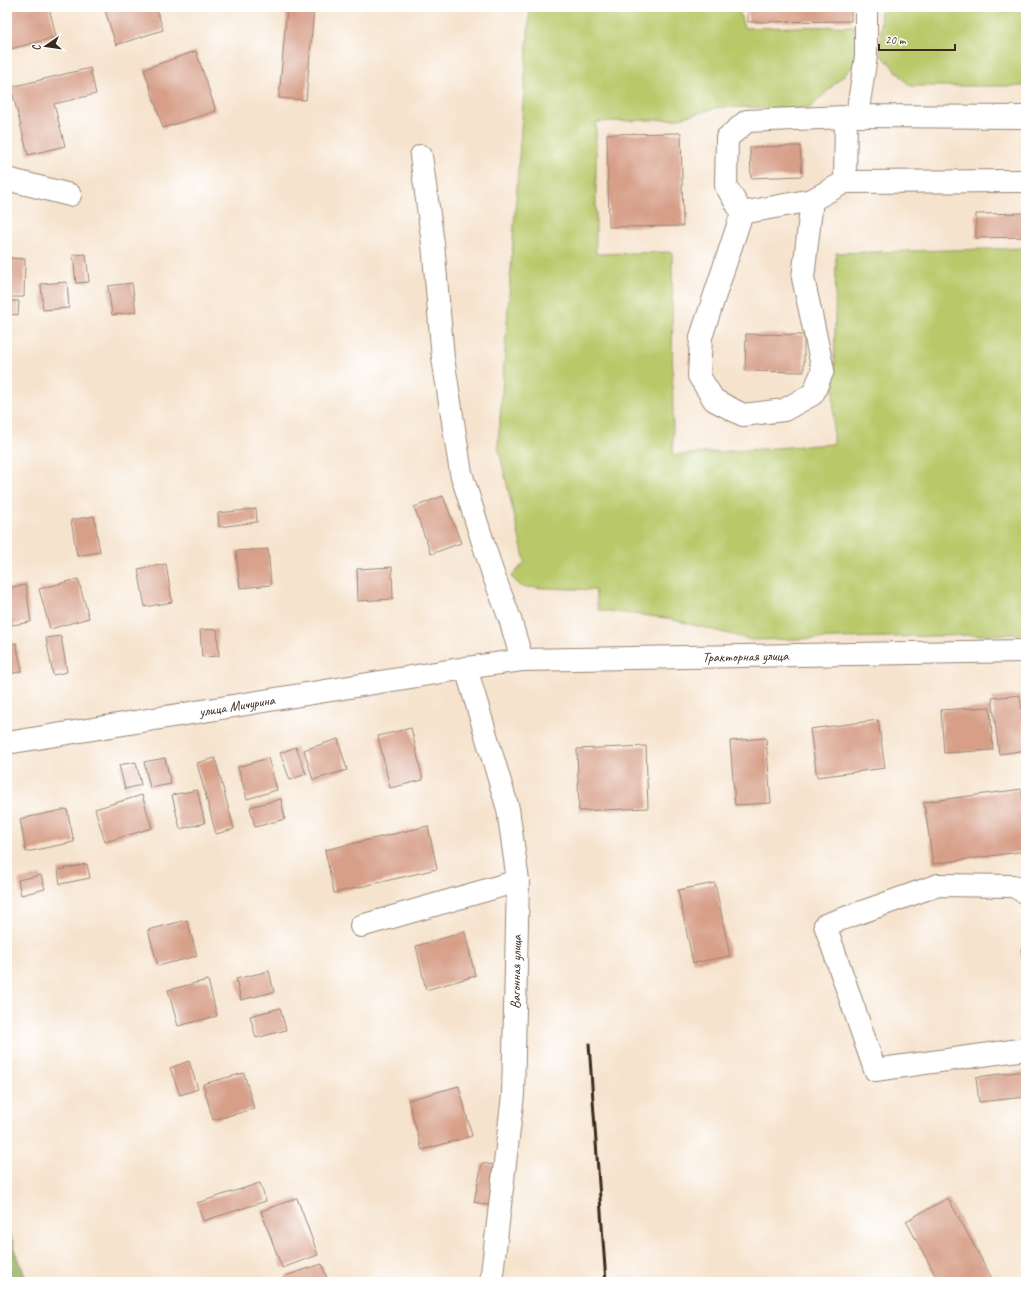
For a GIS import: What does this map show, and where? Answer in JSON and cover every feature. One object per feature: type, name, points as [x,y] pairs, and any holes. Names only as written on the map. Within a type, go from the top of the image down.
[{"type":"main road","points":[[845,182],[852,116],[866,56],[866,7]]},
{"type":"main road","points":[[812,200],[803,278],[823,370],[813,394],[784,410],[743,415],[714,400],[699,376],[701,337],[742,213],[726,186],[727,138],[747,121],[852,116],[1026,116]]},
{"type":"main road","points":[[420,156],[433,244],[443,358],[461,473],[493,574],[510,618],[522,660]]},
{"type":"main road","points":[[7,179],[70,195]]},
{"type":"main road","points":[[742,213],[812,200],[845,182],[1026,181]]},
{"type":"main road","name":"Тракторная улица","points":[[466,668],[522,660],[1026,651]]},
{"type":"main road","name":"улица Мичурина","points":[[7,742],[466,668]]},
{"type":"main road","name":"Вагонная улица","points":[[466,668],[508,809],[518,880],[513,1095],[492,1282]]},
{"type":"main road","points":[[361,926],[518,880]]},
{"type":"main road","points":[[1026,893],[1013,886],[938,886],[825,925],[875,1070],[1026,1049]]},
{"type":"green space","points":[[530,7],[738,7],[744,28],[854,26],[857,62],[810,108],[720,107],[676,119],[596,122],[596,254],[672,252],[673,455],[833,444],[836,253],[1026,248],[1026,634],[752,640],[666,618],[598,610],[595,590],[522,587],[511,577],[525,562],[498,446]]},
{"type":"green space","points":[[881,7],[1026,7],[1026,86],[910,86],[880,53]]},
{"type":"green space","points":[[7,1226],[27,1282],[7,1282]]},
{"type":"building","points":[[7,7],[49,7],[56,37],[7,50]]},
{"type":"building","points":[[104,7],[156,7],[163,30],[116,45]]},
{"type":"building","points":[[287,7],[314,7],[306,100],[279,98]]},
{"type":"building","points":[[748,7],[851,7],[851,21],[748,22]]},
{"type":"building","points":[[196,51],[216,111],[163,128],[144,69]]},
{"type":"building","points":[[90,68],[96,94],[54,104],[65,146],[28,155],[11,87]]},
{"type":"building","points":[[681,133],[683,226],[609,227],[607,134]]},
{"type":"building","points":[[800,146],[802,176],[751,178],[750,147]]},
{"type":"building","points":[[1026,213],[1026,237],[976,238],[976,214]]},
{"type":"building","points":[[86,254],[89,282],[76,283],[73,255]]},
{"type":"building","points":[[7,258],[25,259],[24,297],[7,297]]},
{"type":"building","points":[[67,282],[69,308],[43,310],[41,284]]},
{"type":"building","points":[[132,283],[136,312],[112,315],[108,286]]},
{"type":"building","points":[[7,301],[19,301],[18,315],[7,314]]},
{"type":"building","points":[[746,334],[804,335],[804,372],[745,371]]},
{"type":"building","points":[[443,496],[461,543],[431,554],[414,507]]},
{"type":"building","points":[[256,509],[257,522],[219,527],[218,513]]},
{"type":"building","points":[[94,516],[100,552],[77,556],[71,520]]},
{"type":"building","points":[[268,549],[271,585],[240,588],[236,551]]},
{"type":"building","points":[[166,564],[172,602],[145,607],[138,569]]},
{"type":"building","points":[[392,567],[393,599],[358,601],[357,569]]},
{"type":"building","points":[[78,579],[89,618],[50,629],[39,589]]},
{"type":"building","points":[[26,585],[31,622],[12,625],[7,588]]},
{"type":"building","points":[[217,629],[219,656],[202,657],[200,630]]},
{"type":"building","points":[[61,636],[67,672],[53,675],[46,638]]},
{"type":"building","points":[[16,643],[22,671],[7,675],[7,645]]},
{"type":"building","points":[[1020,695],[1026,750],[999,754],[992,698]]},
{"type":"building","points":[[990,707],[993,750],[944,753],[941,710]]},
{"type":"building","points":[[878,720],[885,768],[817,777],[810,729]]},
{"type":"building","points":[[411,728],[423,780],[390,788],[378,736]]},
{"type":"building","points":[[766,738],[771,803],[735,805],[730,741]]},
{"type":"building","points":[[338,739],[347,770],[313,780],[304,750]]},
{"type":"building","points":[[646,746],[648,808],[579,811],[577,749]]},
{"type":"building","points":[[296,747],[306,774],[290,780],[280,753]]},
{"type":"building","points":[[165,758],[171,784],[150,788],[144,762]]},
{"type":"building","points":[[215,758],[234,829],[216,834],[197,763]]},
{"type":"building","points":[[268,758],[277,790],[247,799],[238,767]]},
{"type":"building","points":[[136,762],[141,785],[125,789],[119,765]]},
{"type":"building","points":[[1022,789],[1026,822],[1026,851],[933,864],[924,802]]},
{"type":"building","points":[[197,790],[205,823],[180,829],[172,795]]},
{"type":"building","points":[[142,795],[152,828],[105,842],[95,809]]},
{"type":"building","points":[[281,799],[285,819],[255,827],[250,807]]},
{"type":"building","points":[[67,809],[74,842],[26,852],[20,819]]},
{"type":"building","points":[[428,826],[437,869],[334,893],[325,850]]},
{"type":"building","points":[[87,864],[90,878],[60,884],[58,870]]},
{"type":"building","points":[[41,875],[45,889],[21,895],[18,880]]},
{"type":"building","points":[[715,883],[730,956],[693,963],[678,890]]},
{"type":"building","points":[[187,920],[197,956],[158,966],[148,930]]},
{"type":"building","points":[[465,932],[475,976],[426,990],[416,946]]},
{"type":"building","points":[[1026,948],[1026,977],[1025,977],[1021,949]]},
{"type":"building","points":[[269,971],[274,992],[241,1000],[236,979]]},
{"type":"building","points":[[208,980],[217,1016],[178,1026],[168,990]]},
{"type":"building","points":[[280,1008],[286,1030],[256,1038],[250,1016]]},
{"type":"building","points":[[189,1061],[198,1089],[180,1095],[170,1068]]},
{"type":"building","points":[[1026,1071],[1026,1097],[979,1102],[976,1077]]},
{"type":"building","points":[[244,1073],[254,1109],[213,1120],[203,1084]]},
{"type":"building","points":[[459,1086],[472,1136],[422,1150],[408,1100]]},
{"type":"building","points":[[482,1163],[499,1166],[491,1206],[474,1202]]},
{"type":"building","points":[[260,1183],[266,1201],[203,1221],[197,1203]]},
{"type":"building","points":[[297,1198],[318,1255],[282,1268],[261,1211]]},
{"type":"building","points":[[948,1198],[994,1282],[939,1282],[906,1221]]},
{"type":"building","points":[[322,1264],[328,1282],[287,1282],[285,1276]]},
{"type":"railway","points":[[589,1044],[606,1282]]}]
